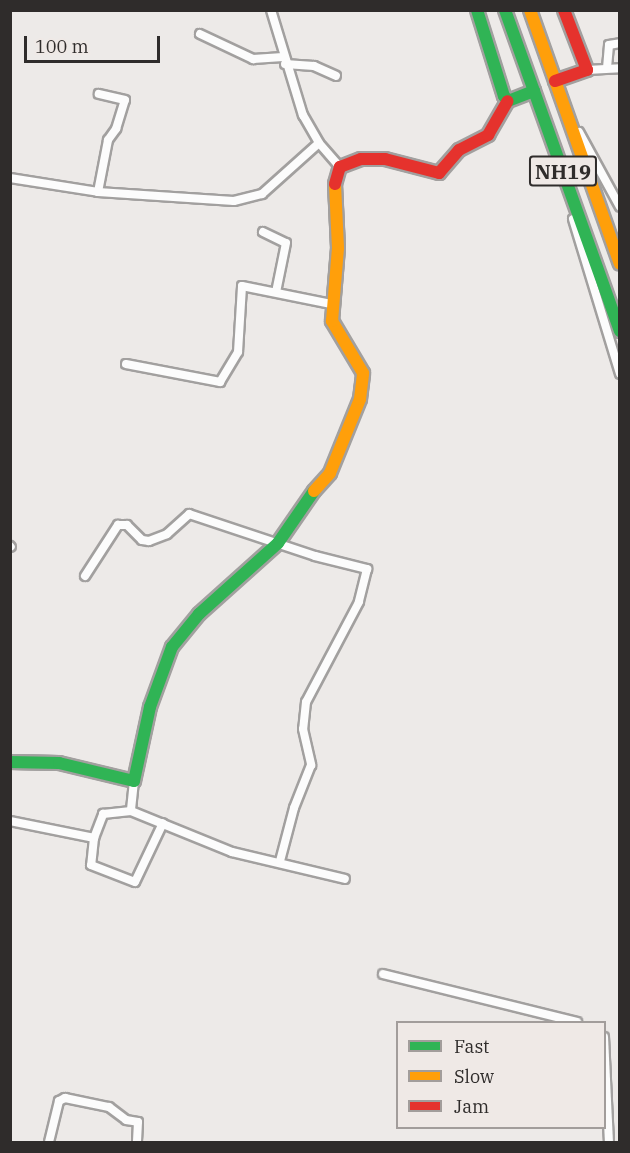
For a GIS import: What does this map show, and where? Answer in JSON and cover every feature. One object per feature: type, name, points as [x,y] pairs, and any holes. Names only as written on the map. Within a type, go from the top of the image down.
[{"type":"main road","points":[[477,10],[508,100]]},
{"type":"main road","name":"NH19","points":[[505,10],[620,331]]},
{"type":"main road","name":"NH19","points":[[530,10],[620,264]]},
{"type":"main road","points":[[555,81],[587,70],[564,10]]},
{"type":"main road","points":[[10,762],[59,763],[134,781],[150,707],[172,646],[199,614],[278,543],[301,505],[330,473],[362,391],[363,373],[335,333],[331,304],[338,248],[335,182],[340,167],[361,159],[385,159],[425,172],[439,172],[459,150],[488,135],[508,100],[534,91]]},
{"type":"street","points":[[271,10],[299,106],[319,143],[340,167]]},
{"type":"street","points":[[200,34],[253,59],[314,66],[336,76]]},
{"type":"street","points":[[607,68],[609,45],[620,43]]},
{"type":"street","points":[[587,70],[620,68]]},
{"type":"street","points":[[98,192],[108,140],[116,129],[125,100],[99,94]]},
{"type":"street","points":[[564,105],[620,207]]},
{"type":"street","points":[[10,178],[98,192],[248,199],[274,184],[319,143]]},
{"type":"street","points":[[558,155],[584,262],[620,374]]},
{"type":"street","points":[[263,232],[286,243],[276,292]]},
{"type":"street","points":[[126,364],[220,382],[238,352],[239,290],[246,285],[331,304]]},
{"type":"street","points":[[85,576],[121,524],[149,541],[166,534],[187,514],[194,514],[278,543],[368,570],[359,602],[306,702],[303,729],[311,765],[294,808],[280,861]]},
{"type":"street","points":[[131,811],[134,781]]},
{"type":"street","points":[[163,823],[135,882],[91,865],[94,838],[103,814],[131,811],[163,823],[232,852],[280,861],[345,879]]},
{"type":"street","points":[[10,821],[94,838]]},
{"type":"street","points":[[383,974],[569,1021]]},
{"type":"street","points":[[606,1079],[609,1143]]},
{"type":"street","points":[[49,1143],[59,1101],[65,1098],[109,1107],[126,1120],[138,1122],[137,1143]]},
{"type":"traffic: fast","points":[[477,10],[504,96],[508,101],[534,91]]},
{"type":"traffic: fast","points":[[505,10],[620,331]]},
{"type":"traffic: fast","points":[[10,762],[59,763],[134,781],[150,707],[172,647],[199,614],[278,543],[314,491]]},
{"type":"traffic: slow","points":[[530,10],[620,264]]},
{"type":"traffic: slow","points":[[314,491],[330,473],[360,399],[363,373],[332,321],[338,248],[335,184]]},
{"type":"traffic: jam","points":[[555,81],[587,70],[564,10]]},
{"type":"traffic: jam","points":[[335,184],[340,167],[361,159],[385,159],[439,173],[459,150],[488,135],[508,101]]}]
